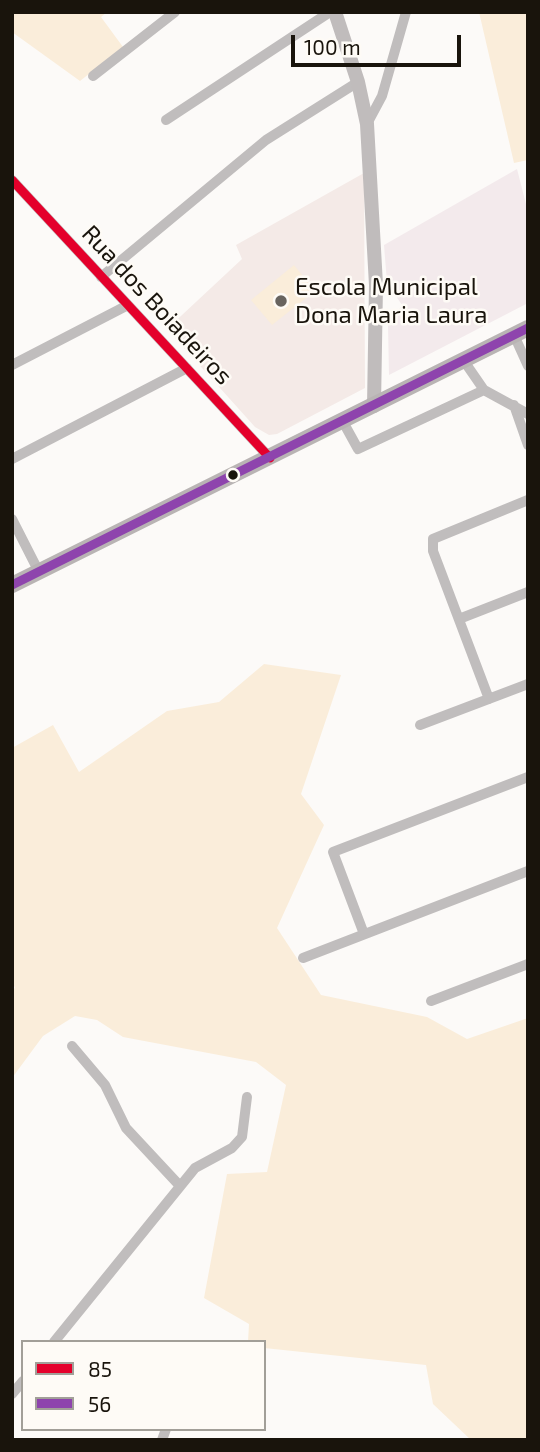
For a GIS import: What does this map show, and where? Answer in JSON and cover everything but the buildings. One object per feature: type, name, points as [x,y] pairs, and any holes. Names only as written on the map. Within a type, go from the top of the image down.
[{"type":"main road","points":[[12,585],[521,332]]},
{"type":"street","points":[[93,76],[175,12]]},
{"type":"street","points":[[166,120],[330,12]]},
{"type":"street","points":[[335,12],[358,82],[367,124],[376,285],[374,406]]},
{"type":"street","points":[[367,124],[382,96],[407,12]]},
{"type":"street","points":[[101,277],[266,140],[358,82]]},
{"type":"street","name":"Rua dos Boiadeiros","points":[[12,180],[270,458]]},
{"type":"street","points":[[12,365],[128,305]]},
{"type":"street","points":[[521,332],[527,362]]},
{"type":"street","points":[[464,361],[484,390],[528,414]]},
{"type":"street","points":[[12,459],[187,368]]},
{"type":"street","points":[[342,420],[358,449],[484,390]]},
{"type":"street","points":[[514,405],[525,428],[528,446]]},
{"type":"street","points":[[489,699],[433,551],[433,539],[528,500]]},
{"type":"street","points":[[12,519],[39,572]]},
{"type":"street","points":[[460,619],[528,592]]},
{"type":"street","points":[[420,726],[528,684]]},
{"type":"street","points":[[364,934],[333,852],[528,777]]},
{"type":"street","points":[[303,958],[528,871]]},
{"type":"street","points":[[430,1001],[528,964]]},
{"type":"street","points":[[72,1046],[105,1085],[126,1128],[180,1186]]},
{"type":"street","points":[[56,1340],[195,1168],[232,1148],[242,1137],[247,1097]]},
{"type":"shaded area","points":[[12,12],[107,12],[101,17],[123,47],[80,81],[12,32]]},
{"type":"shaded area","points":[[479,12],[528,12],[528,160],[514,163]]},
{"type":"shaded area","points":[[517,169],[528,212],[528,303],[389,375],[388,325],[402,305],[387,283],[384,245]]},
{"type":"shaded area","name":"Escola Municipal Dona Maria Laura","points":[[364,173],[365,388],[277,434],[269,435],[255,427],[167,329],[242,259],[236,245]]},
{"type":"shaded area","points":[[294,265],[315,291],[272,325],[251,300]]},
{"type":"shaded area","points":[[264,664],[341,675],[301,794],[324,825],[277,928],[321,995],[427,1017],[467,1039],[528,1018],[528,1440],[471,1440],[433,1404],[426,1365],[266,1348],[266,1340],[248,1340],[249,1324],[204,1298],[227,1174],[267,1172],[286,1085],[256,1062],[123,1037],[97,1020],[75,1016],[43,1036],[12,1078],[12,990],[15,988],[12,981],[12,748],[53,725],[79,772],[167,711],[219,702]]},
{"type":"transit line","name":"85","points":[[12,180],[270,458]]},
{"type":"transit line","name":"56","points":[[12,585],[528,328]]},
{"type":"place","name":"Escola Municipal Dona Maria Laura","points":[[281,301]]}]
